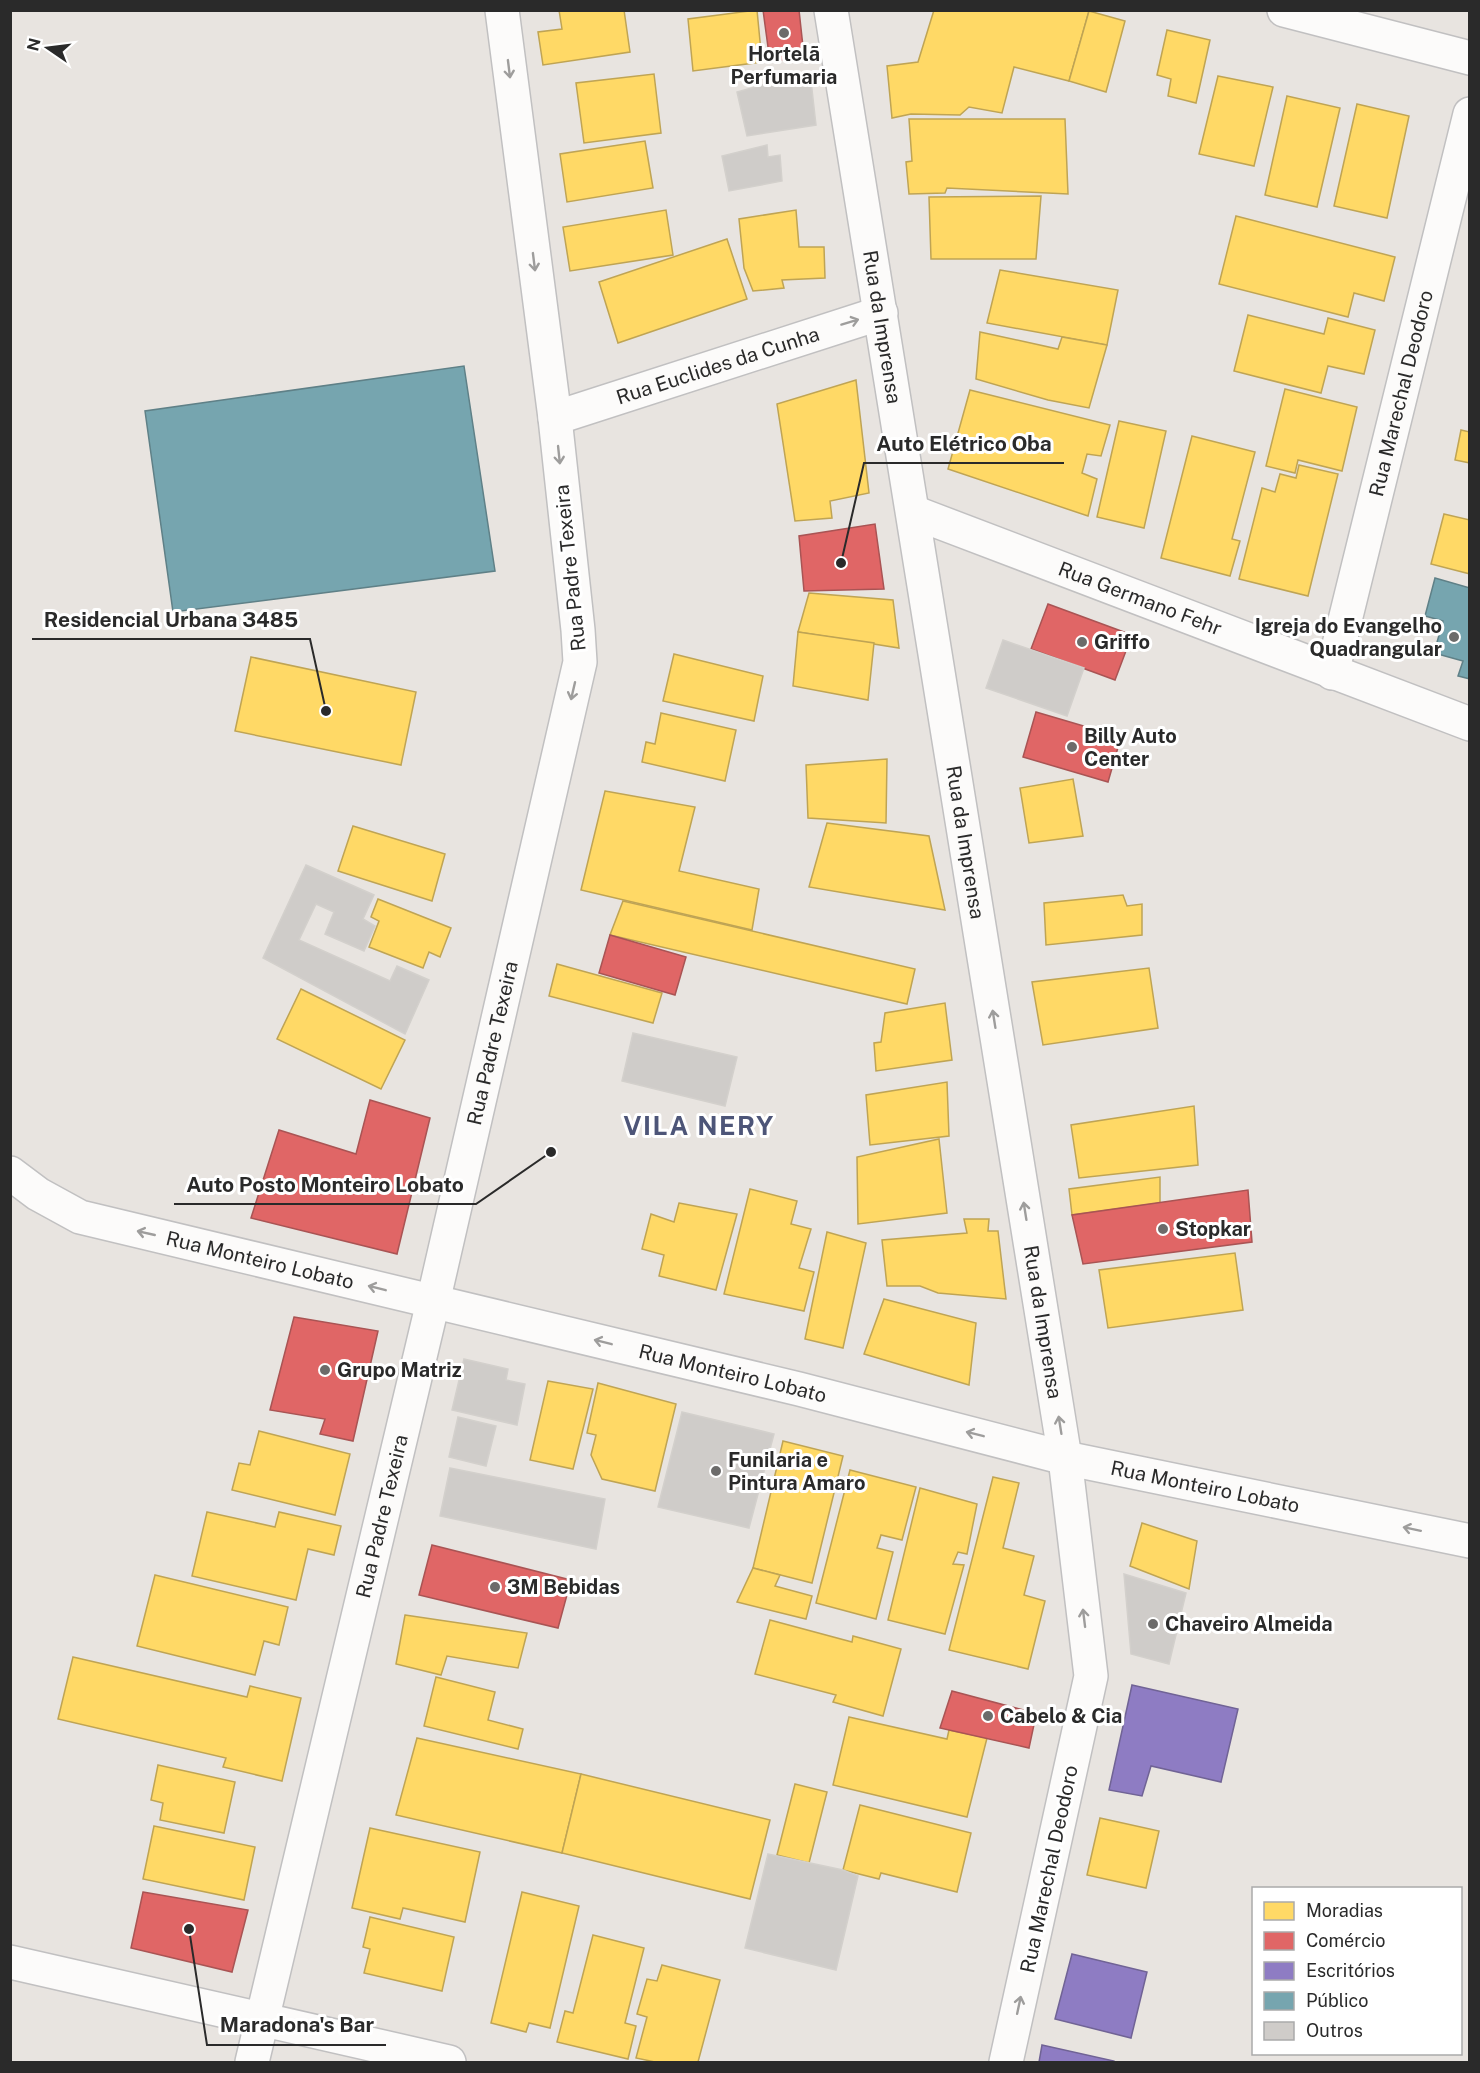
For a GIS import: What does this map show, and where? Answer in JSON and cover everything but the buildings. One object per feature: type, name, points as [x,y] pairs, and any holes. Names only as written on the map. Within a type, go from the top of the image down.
[{"type":"main road","name":"Rua Padre Texeira","points":[[252,2062],[434,1302],[580,662],[555,418],[502,10]]},
{"type":"main road","name":"Rua da Imprensa","points":[[831,10],[1065,1458],[1091,1676]]},
{"type":"main road","points":[[1284,10],[1470,58]]},
{"type":"main road","name":"Rua Marechal Deodoro","points":[[1332,673],[1470,114]]},
{"type":"main road","name":"Rua Euclides da Cunha","points":[[555,418],[881,313]]},
{"type":"main road","name":"Rua Germano Fehr","points":[[913,512],[1470,724]]},
{"type":"main road","name":"Rua Monteiro Lobato","points":[[10,1173],[38,1194],[80,1217],[788,1386],[1065,1458],[1470,1541]]},
{"type":"main road","name":"Rua Marechal Deodoro","points":[[1006,2062],[1091,1676]]},
{"type":"main road","points":[[10,1962],[449,2062]]},
{"type":"place","name":"Hortelã Perfumaria","points":[[784,33]]},
{"type":"place","name":"Auto Elétrico Oba","points":[[841,563]]},
{"type":"place","name":"Igreja do Evangelho Quadrangular","points":[[1454,637]]},
{"type":"place","name":"Griffo","points":[[1082,642]]},
{"type":"place","name":"Residencial Urbana 3485","points":[[326,711]]},
{"type":"place","name":"Billy Auto Center","points":[[1072,747]]},
{"type":"place","name":"Auto Posto Monteiro Lobato","points":[[551,1152]]},
{"type":"place","name":"Stopkar","points":[[1163,1229]]},
{"type":"place","name":"Grupo Matriz","points":[[325,1370]]},
{"type":"place","name":"Funilaria e Pintura Amaro","points":[[716,1471]]},
{"type":"place","name":"3M Bebidas","points":[[495,1587]]},
{"type":"place","name":"Chaveiro Almeida","points":[[1153,1624]]},
{"type":"place","name":"Cabelo & Cia","points":[[988,1716]]},
{"type":"place","name":"Maradona's Bar","points":[[189,1929]]},
{"type":"district","name":"VILA NERY","points":[[699,1125]]}]
